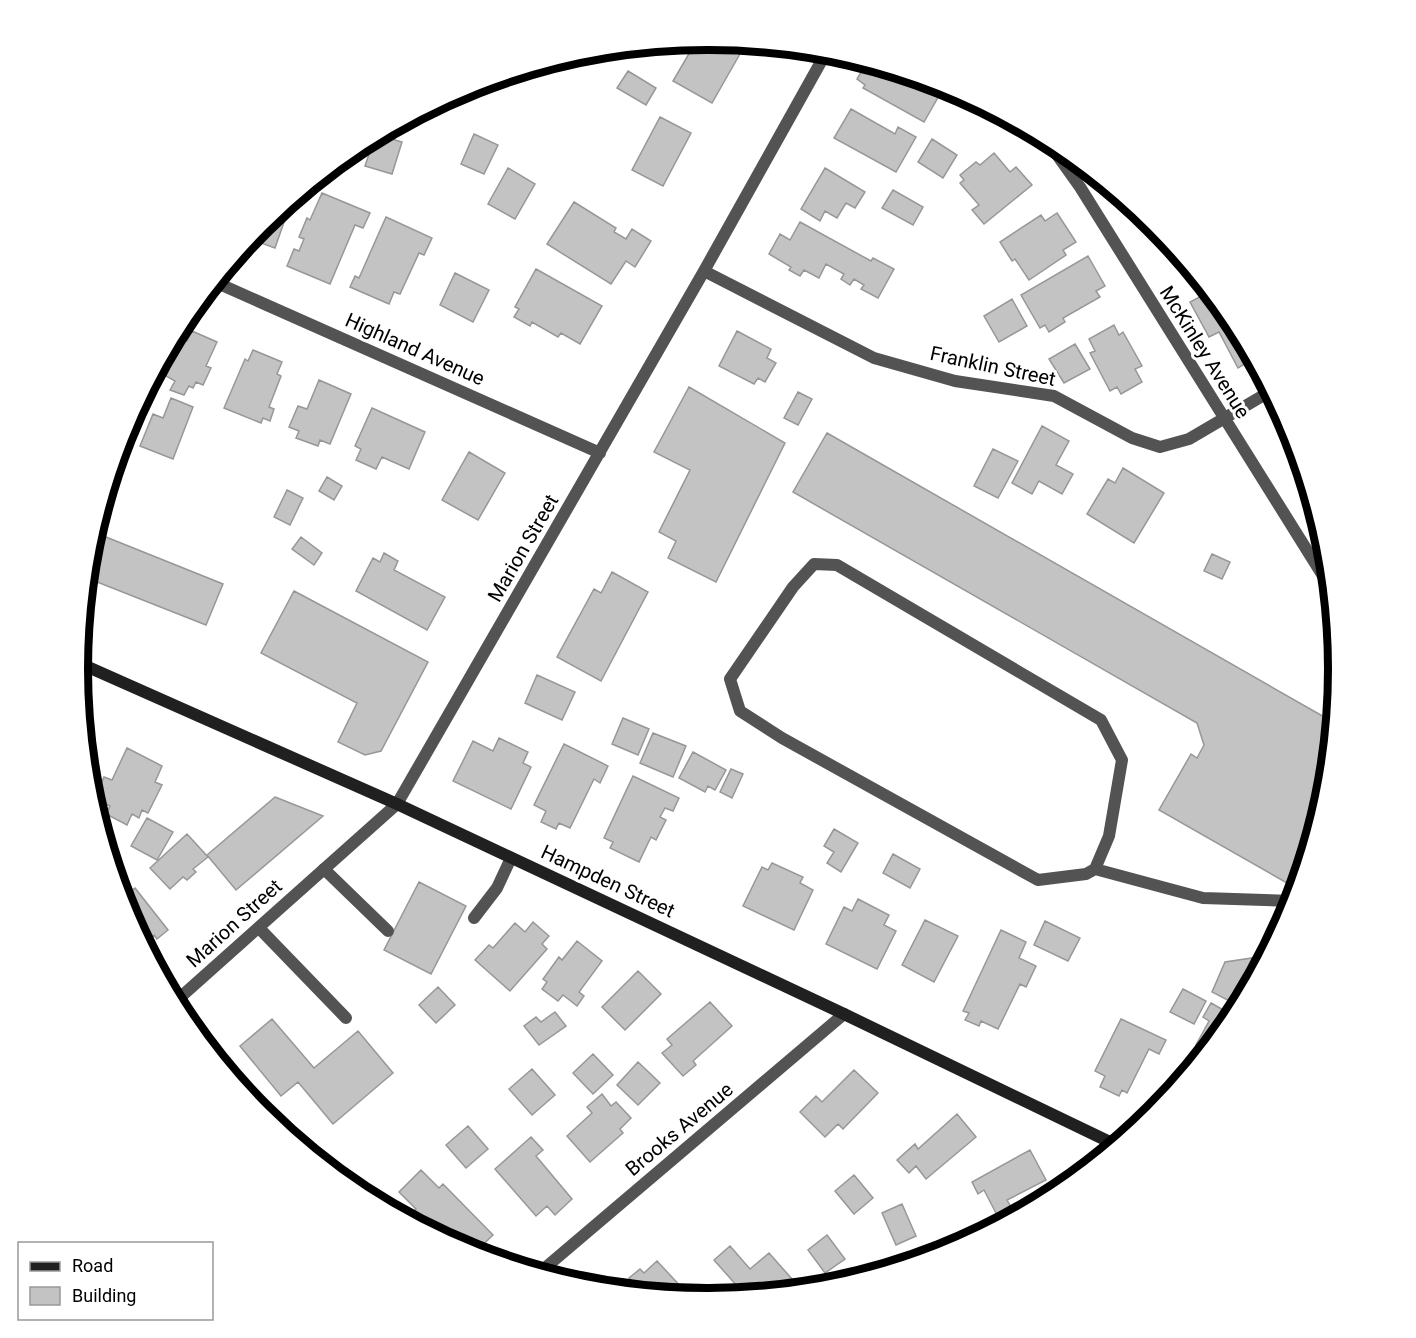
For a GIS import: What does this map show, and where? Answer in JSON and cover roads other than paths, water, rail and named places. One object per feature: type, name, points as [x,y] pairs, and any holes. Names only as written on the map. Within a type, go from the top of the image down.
[{"type":"main road","name":"Hampden Street","points":[[88,667],[397,804],[1108,1141]]},
{"type":"street","name":"Marion Street","points":[[182,996],[397,804],[704,271],[822,60]]},
{"type":"street","name":"McKinley Avenue","points":[[1064,162],[1319,570]]},
{"type":"street","name":"Franklin Street","points":[[704,271],[874,358],[955,381],[1054,396],[1132,438],[1160,447],[1189,439],[1225,420],[1264,395]]},
{"type":"street","name":"Highland Avenue","points":[[222,285],[600,453]]},
{"type":"street","points":[[1095,869],[1109,836],[1122,760],[1101,720],[837,565],[814,564],[793,587],[730,679],[740,711],[792,744],[1038,880],[1086,874],[1095,869],[1203,898],[1282,901]]},
{"type":"street","points":[[474,918],[497,888],[511,858]]},
{"type":"street","points":[[324,869],[388,932]]},
{"type":"street","points":[[259,928],[346,1018]]},
{"type":"street","name":"Brooks Avenue","points":[[547,1267],[844,1014]]}]
